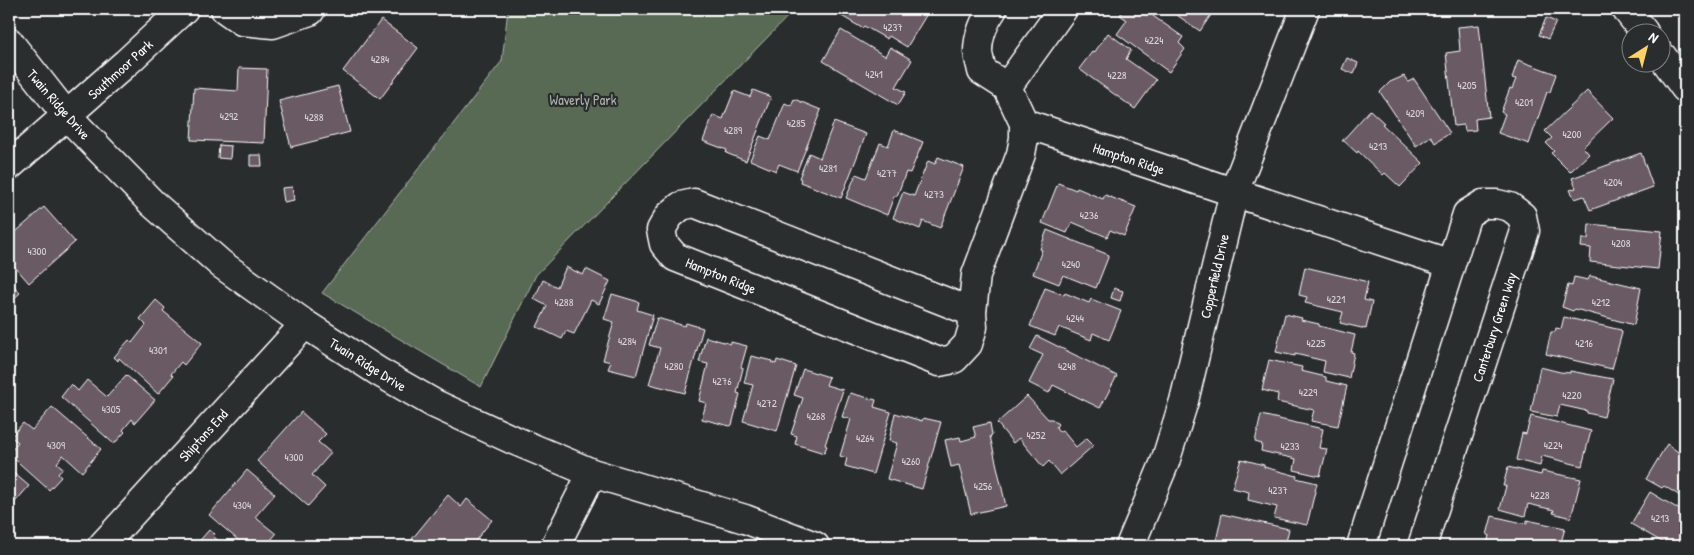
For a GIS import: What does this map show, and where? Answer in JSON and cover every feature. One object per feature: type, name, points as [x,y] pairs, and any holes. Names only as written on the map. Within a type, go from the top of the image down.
[{"type":"street","name":"Southmoor Park","points":[[9,166],[67,116],[184,9]]},
{"type":"street","points":[[225,9],[242,21],[274,24],[311,9]]},
{"type":"street","points":[[993,9],[987,17],[982,31],[978,52],[982,71],[1007,87],[1063,9]]},
{"type":"street","name":"Copperfield Drive","points":[[1130,546],[1165,462],[1184,401],[1234,192],[1305,9]]},
{"type":"street","points":[[1626,9],[1636,22]]},
{"type":"street","name":"Twain Ridge Drive","points":[[9,42],[67,116],[152,203],[221,264],[305,324],[379,372],[435,404],[592,473],[745,519],[815,546]]},
{"type":"street","points":[[1672,70],[1685,88]]},
{"type":"street","name":"Hampton Ridge","points":[[972,312],[694,203],[681,206],[669,216],[661,230],[664,244],[674,257],[939,362],[954,360],[968,344],[973,327],[972,312],[976,275],[1021,154],[1024,123],[1007,87]]},
{"type":"street","name":"Hampton Ridge","points":[[1024,123],[1234,192]]},
{"type":"street","points":[[1234,192],[1451,264]]},
{"type":"street","name":"Canterbury Green Way","points":[[1361,546],[1467,214],[1483,204],[1497,204],[1510,207],[1522,216],[1525,231],[1422,546]]},
{"type":"street","name":"Shiptons End","points":[[102,546],[305,324]]},
{"type":"street","points":[[555,546],[592,473]]},
{"type":"green space","name":"Waverly Park","points":[[508,9],[795,9],[536,275],[481,387],[322,293],[502,61]]},
{"type":"building","points":[[834,9],[924,9],[928,12],[907,47],[889,36],[887,39],[864,26],[862,28],[833,11]]},
{"type":"building","points":[[1124,9],[1158,9],[1153,16],[1183,37],[1179,43],[1185,49],[1169,72],[1117,34],[1127,20],[1120,15]]},
{"type":"building","points":[[1168,9],[1215,9],[1200,31]]},
{"type":"building","points":[[1546,18],[1556,22],[1548,39],[1539,35]]},
{"type":"building","points":[[381,20],[418,48],[380,99],[343,71]]},
{"type":"building","points":[[1479,25],[1489,117],[1475,119],[1476,130],[1465,131],[1464,125],[1454,126],[1446,53],[1460,51],[1458,27]]},
{"type":"building","points":[[841,30],[885,56],[890,47],[912,60],[896,87],[906,92],[898,105],[823,61]]},
{"type":"building","points":[[1108,33],[1131,50],[1126,59],[1156,80],[1135,109],[1079,69],[1092,52],[1094,53]]},
{"type":"building","points":[[1347,58],[1358,63],[1354,74],[1342,69]]},
{"type":"building","points":[[1518,60],[1556,74],[1550,92],[1547,92],[1529,144],[1498,133],[1505,114],[1501,112],[1510,88],[1512,89],[1516,79],[1512,78]]},
{"type":"building","points":[[239,68],[267,69],[264,143],[191,140],[194,88],[238,91]]},
{"type":"building","points":[[1404,76],[1408,82],[1414,79],[1450,133],[1435,143],[1431,136],[1416,146],[1380,92],[1390,82]]},
{"type":"building","points":[[338,86],[350,132],[291,147],[279,101]]},
{"type":"building","points":[[753,90],[771,97],[746,161],[726,153],[727,150],[703,141],[713,115],[723,119],[734,91],[750,97]]},
{"type":"building","points":[[1587,91],[1613,118],[1583,147],[1589,154],[1570,172],[1551,153],[1554,151],[1546,143],[1552,138],[1545,131]]},
{"type":"building","points":[[794,99],[821,110],[797,171],[779,164],[776,171],[750,160],[760,136],[770,140],[785,103],[791,106]]},
{"type":"building","points":[[1370,110],[1423,163],[1400,187],[1385,173],[1383,175],[1358,151],[1357,153],[1342,141]]},
{"type":"building","points":[[834,122],[866,134],[841,198],[800,182],[801,179],[799,178],[809,153],[820,158]]},
{"type":"building","points":[[894,130],[923,142],[910,173],[906,172],[897,196],[894,196],[887,215],[846,198],[856,174],[866,178],[880,143],[888,146]]},
{"type":"building","points":[[219,145],[231,146],[230,159],[218,158]]},
{"type":"building","points":[[1641,153],[1653,187],[1590,210],[1584,196],[1575,199],[1570,190],[1576,188],[1572,178]]},
{"type":"building","points":[[250,155],[261,155],[262,166],[250,166]]},
{"type":"building","points":[[938,157],[964,167],[940,228],[923,221],[920,229],[893,218],[903,192],[914,196],[928,161],[935,164]]},
{"type":"building","points":[[1058,183],[1076,190],[1077,188],[1103,199],[1105,195],[1136,207],[1124,236],[1110,230],[1107,237],[1072,222],[1067,233],[1042,223]]},
{"type":"building","points":[[292,187],[294,200],[284,202],[282,188]]},
{"type":"building","points":[[44,207],[75,242],[29,283],[9,260],[9,238]]},
{"type":"building","points":[[1589,224],[1662,231],[1658,269],[1590,262],[1591,248],[1581,247],[1582,239],[1588,239]]},
{"type":"building","points":[[1047,230],[1109,255],[1096,288],[1063,275],[1059,284],[1033,274]]},
{"type":"building","points":[[566,267],[583,275],[586,269],[610,281],[599,304],[591,300],[574,334],[566,331],[562,339],[537,327],[547,306],[534,299],[543,280],[557,287]]},
{"type":"building","points":[[1305,267],[1368,282],[1364,300],[1372,302],[1366,329],[1340,323],[1343,312],[1305,303],[1307,297],[1299,295]]},
{"type":"building","points":[[1590,276],[1641,288],[1634,325],[1562,307],[1568,285],[1572,286],[1574,277],[1588,280]]},
{"type":"building","points":[[9,280],[20,293],[9,303]]},
{"type":"building","points":[[1045,288],[1064,295],[1065,293],[1089,303],[1091,299],[1121,311],[1109,340],[1093,333],[1091,340],[1059,327],[1055,336],[1030,326]]},
{"type":"building","points":[[1114,288],[1123,291],[1120,301],[1111,298]]},
{"type":"building","points":[[612,294],[639,302],[637,310],[653,315],[636,376],[608,369],[611,362],[603,360],[614,322],[604,319]]},
{"type":"building","points":[[156,300],[165,308],[163,311],[202,343],[184,365],[181,362],[171,374],[173,376],[158,394],[119,358],[118,361],[114,357],[129,340],[132,343],[146,325],[140,319]]},
{"type":"building","points":[[1285,314],[1319,324],[1319,326],[1355,335],[1351,352],[1354,353],[1349,378],[1323,372],[1325,361],[1276,352]]},
{"type":"building","points":[[1564,317],[1621,330],[1622,333],[1612,369],[1546,354],[1551,332],[1555,332],[1556,328],[1561,329]]},
{"type":"building","points":[[657,318],[685,326],[686,323],[703,328],[685,393],[649,384],[660,348],[649,345]]},
{"type":"building","points":[[1037,336],[1117,376],[1100,408],[1053,385],[1049,393],[1029,383],[1043,355],[1030,349]]},
{"type":"building","points":[[706,337],[747,346],[737,393],[740,394],[732,425],[730,426],[702,419],[706,403],[699,401],[708,364],[699,362]]},
{"type":"building","points":[[751,356],[772,361],[776,364],[777,360],[796,366],[777,431],[743,421],[753,385],[744,383]]},
{"type":"building","points":[[1269,360],[1302,367],[1301,371],[1326,377],[1326,381],[1347,386],[1338,426],[1311,421],[1314,410],[1277,402],[1278,394],[1262,390]]},
{"type":"building","points":[[1540,367],[1560,372],[1570,373],[1570,371],[1613,379],[1604,417],[1560,405],[1557,417],[1531,412]]},
{"type":"building","points":[[803,369],[829,377],[826,385],[843,390],[824,453],[795,444],[797,436],[791,434],[803,398],[794,395]]},
{"type":"building","points":[[126,375],[155,400],[135,423],[132,419],[123,430],[125,432],[114,444],[61,397],[71,384],[78,391],[87,380],[107,397]]},
{"type":"building","points":[[850,393],[876,400],[874,407],[891,412],[873,474],[845,466],[847,458],[840,456],[851,419],[842,417]]},
{"type":"building","points":[[1027,396],[1048,419],[1052,419],[1058,424],[1056,427],[1059,432],[1062,430],[1076,447],[1087,438],[1094,445],[1060,475],[1049,461],[1043,467],[1019,438],[1013,443],[997,423]]},
{"type":"building","points":[[52,407],[101,449],[82,472],[63,455],[57,463],[63,468],[58,474],[61,477],[49,490],[9,454],[18,442],[11,437],[23,423],[32,430]]},
{"type":"building","points":[[301,412],[326,434],[318,442],[331,453],[312,475],[325,487],[308,506],[257,461]]},
{"type":"building","points":[[895,413],[922,421],[923,418],[941,422],[922,489],[887,479],[897,443],[889,441]]},
{"type":"building","points":[[1261,415],[1323,429],[1319,448],[1327,449],[1320,476],[1294,470],[1296,459],[1261,451],[1262,444],[1255,442]]},
{"type":"building","points":[[1531,416],[1591,431],[1582,466],[1542,456],[1540,466],[1516,460],[1522,433],[1526,434]]},
{"type":"building","points":[[990,423],[992,435],[990,436],[1006,506],[971,514],[959,465],[951,467],[945,440],[960,437],[961,441],[976,437],[973,427]]},
{"type":"building","points":[[1667,444],[1685,457],[1685,499],[1664,486],[1662,488],[1646,479]]},
{"type":"building","points":[[1241,459],[1297,476],[1296,478],[1317,483],[1307,525],[1274,518],[1277,507],[1248,500],[1249,492],[1232,488]]},
{"type":"building","points":[[1508,467],[1541,475],[1542,471],[1581,479],[1571,518],[1553,513],[1554,510],[1528,504],[1525,516],[1500,509],[1506,486],[1503,486]]},
{"type":"building","points":[[9,469],[29,486],[9,509]]},
{"type":"building","points":[[247,470],[275,494],[255,517],[276,534],[271,540],[274,542],[270,546],[245,546],[209,515]]},
{"type":"building","points":[[1650,492],[1685,513],[1685,546],[1669,546],[1631,524]]},
{"type":"building","points":[[448,495],[461,507],[467,499],[492,520],[471,546],[421,546],[412,539]]},
{"type":"building","points":[[1222,514],[1289,529],[1285,546],[1215,546]]},
{"type":"building","points":[[1492,516],[1527,524],[1527,520],[1565,528],[1560,546],[1487,546],[1489,535],[1487,535]]},
{"type":"building","points":[[209,530],[215,534],[213,536],[224,546],[195,546]]}]
